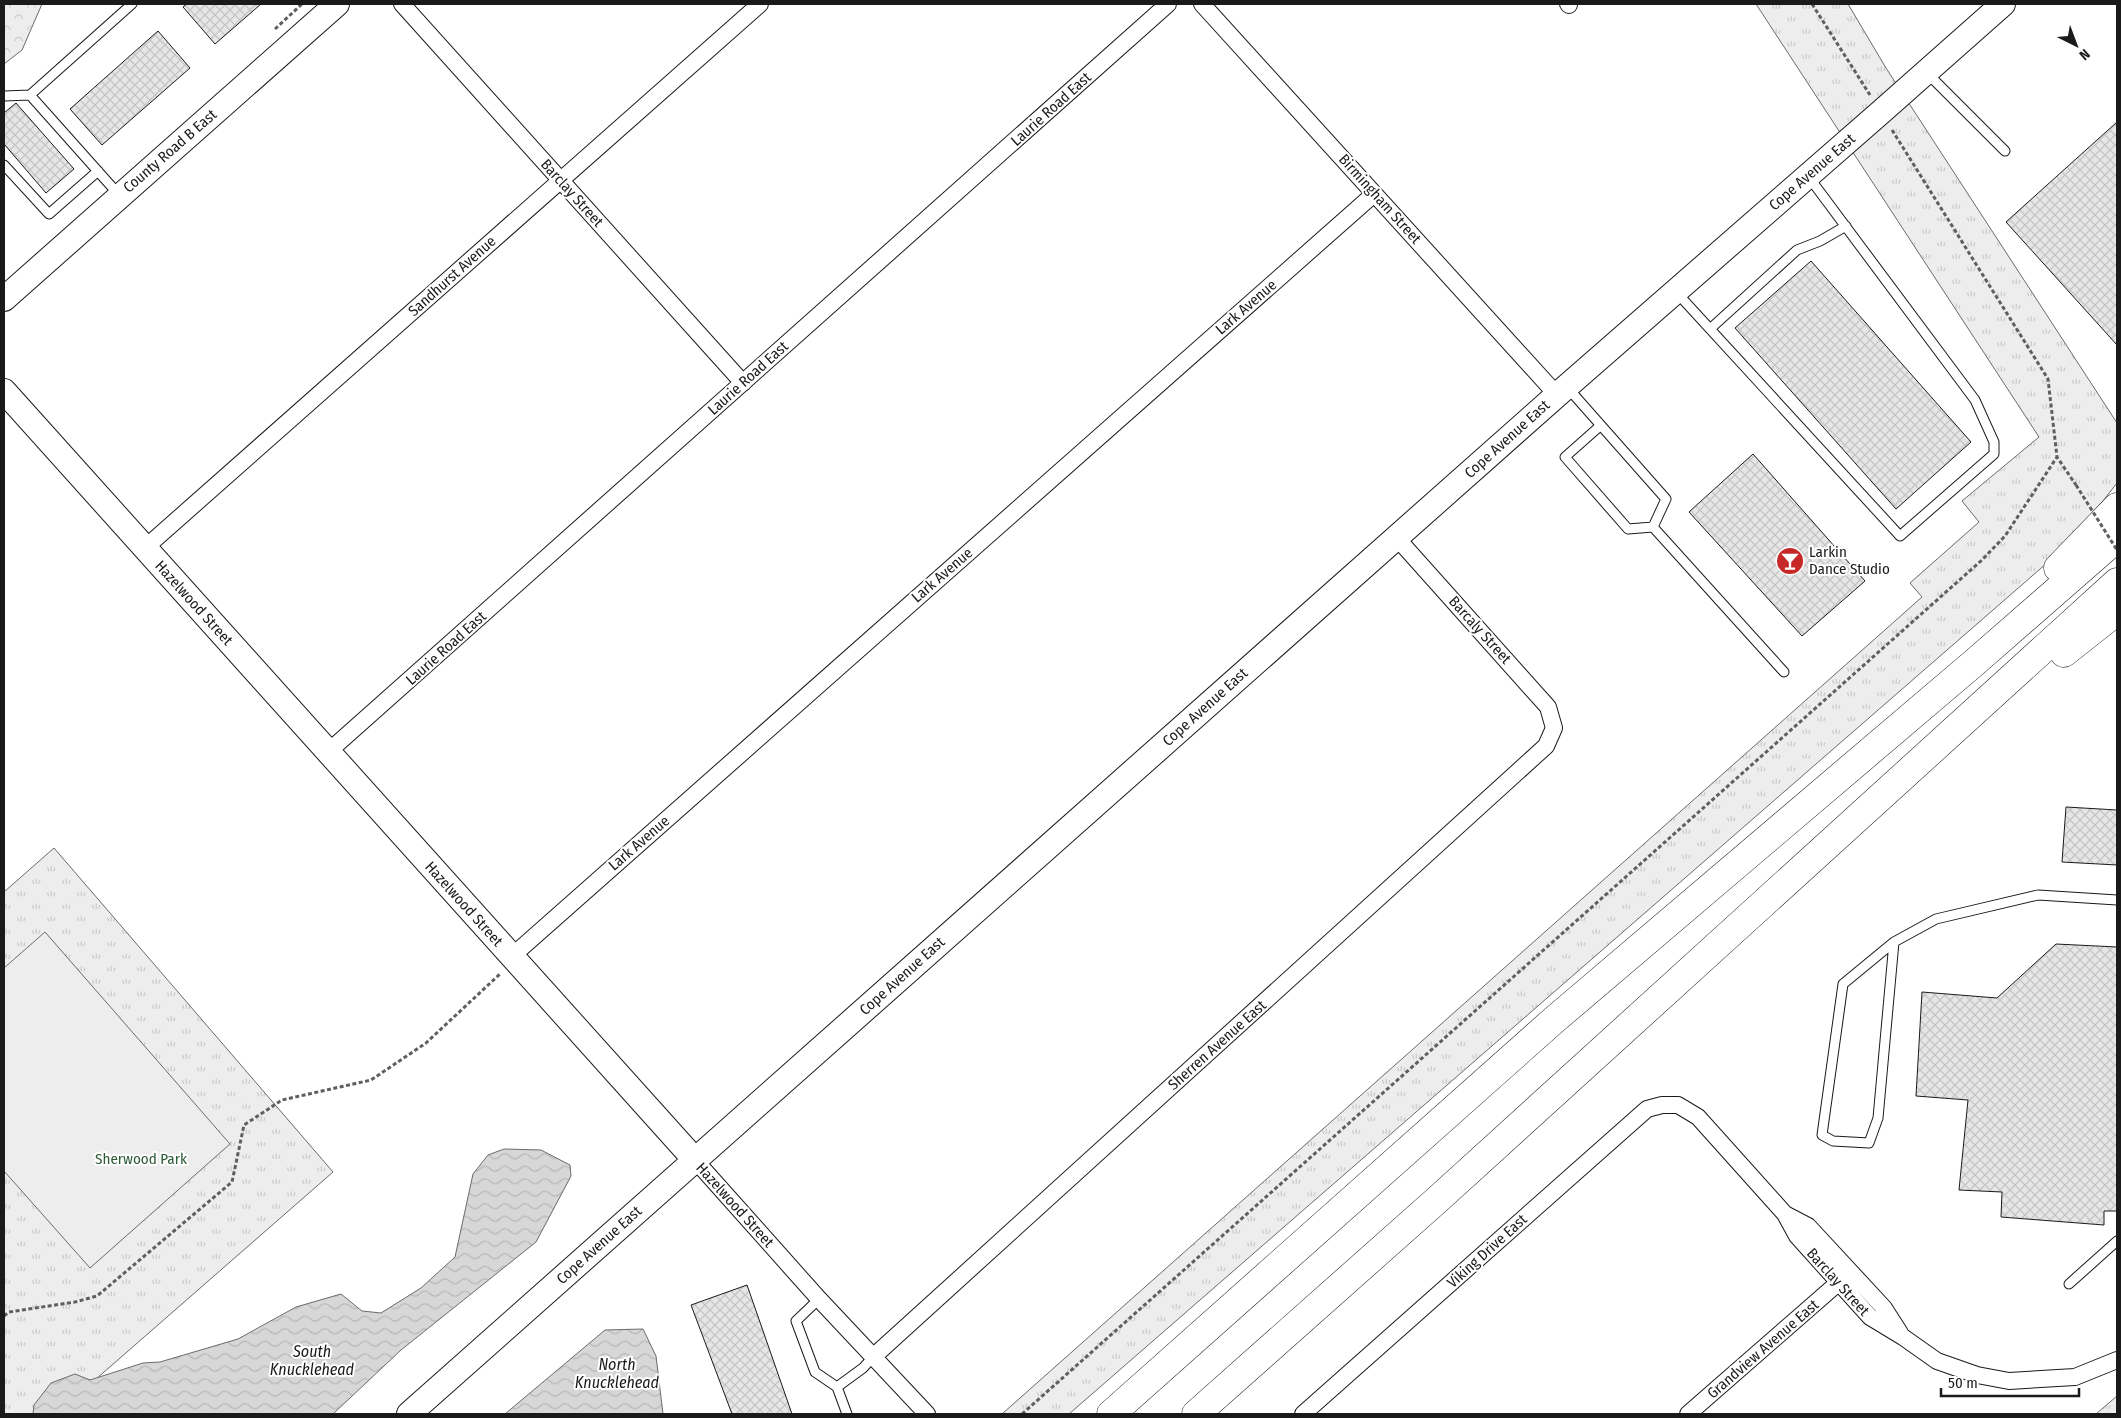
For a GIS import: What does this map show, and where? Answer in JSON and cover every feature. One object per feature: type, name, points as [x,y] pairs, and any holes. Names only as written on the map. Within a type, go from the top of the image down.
[{"type":"highway","points":[[1848,770],[2068,559],[2117,507]]},
{"type":"highway","points":[[1111,1414],[1554,1020],[1982,656],[2117,538]]},
{"type":"highway","points":[[1196,1414],[1445,1194],[2117,582]]},
{"type":"highway","points":[[1959,727],[2038,673],[2117,611]]},
{"type":"street","name":"County Road B East","points":[[4,299],[337,4]]},
{"type":"street","name":"Barclay Street","points":[[402,4],[743,383]]},
{"type":"street","name":"Sandhurst Avenue","points":[[145,548],[760,4]]},
{"type":"street","name":"Laurie Road East","points":[[328,752],[1168,4]]},
{"type":"street","name":"Birmingham Street","points":[[1202,4],[1374,194],[1562,391]]},
{"type":"street","name":"Cope Avenue East","points":[[409,1414],[1396,537],[2002,4]]},
{"type":"street","name":"Lark Avenue","points":[[507,964],[1374,194]]},
{"type":"street","name":"Hazelwood Street","points":[[4,391],[328,752],[507,964],[695,1160],[819,1299],[928,1414]]},
{"type":"street","name":"Barcaly Street","points":[[1396,537],[1548,708],[1554,728]]},
{"type":"street","name":"Sherren Avenue East","points":[[873,1357],[1546,746],[1554,728]]},
{"type":"street","name":"Viking Drive East","points":[[1303,1414],[1647,1109],[1662,1105],[1678,1105]]},
{"type":"street","name":"Barclay Street","points":[[1678,1105],[1698,1117],[1785,1214],[1797,1236],[1870,1317],[1937,1361],[1977,1375],[2009,1381],[2075,1377],[2117,1360]]},
{"type":"street","name":"Barclay Street","points":[[1785,1214],[1808,1226],[1884,1308],[1903,1337]]},
{"type":"street","name":"Grandview Avenue East","points":[[1688,1414],[1838,1283]]},
{"type":"lane","points":[[4,96],[30,95],[132,4]]},
{"type":"lane","points":[[1926,72],[2005,151]]},
{"type":"lane","points":[[30,95],[120,196]]},
{"type":"lane","points":[[4,165],[49,214],[98,171]]},
{"type":"lane","points":[[1676,291],[1900,536],[1994,454],[1994,442],[1976,400],[1808,176]]},
{"type":"lane","points":[[1710,329],[1798,250],[1820,241],[1846,226]]},
{"type":"lane","points":[[1562,391],[1600,426],[1666,499],[1653,527]]},
{"type":"lane","points":[[1600,426],[1565,457],[1628,529],[1653,527]]},
{"type":"lane","points":[[1653,527],[1784,672]]},
{"type":"lane","points":[[1894,942],[1878,1118],[1869,1143],[1833,1141],[1822,1135],[1843,984],[1894,942],[1936,919],[2038,895],[2117,900]]},
{"type":"lane","points":[[2069,1284],[2117,1241]]},
{"type":"lane","points":[[819,1299],[796,1321],[815,1372],[837,1387],[847,1414]]},
{"type":"lane","points":[[837,1387],[863,1368],[873,1357]]},
{"type":"path","points":[[1812,4],[2048,379],[2057,457],[2117,550]]},
{"type":"path","points":[[1022,1414],[1982,560],[2005,536],[2057,457]]},
{"type":"path","points":[[4,1316],[9,1312],[37,1306],[75,1302],[97,1296],[232,1182],[244,1125],[282,1100],[371,1080],[426,1042],[507,964]]},
{"type":"green space","points":[[4,4],[42,4],[22,50],[4,64]]},
{"type":"green space","points":[[1756,4],[1848,4],[1886,68],[2117,423],[2117,483],[2070,543],[1069,1414],[1002,1414],[1922,597],[1910,583],[1979,522],[1962,501],[2039,437]]},
{"type":"green space","name":"Sherwood Park","points":[[54,848],[333,1172],[56,1414],[4,1414],[4,892]]},
{"type":"green space","points":[[2117,1396],[2117,1414],[2096,1414]]},
{"type":"shaded area","points":[[45,932],[230,1144],[90,1268],[4,1171],[4,968]]},
{"type":"water","name":"South Knucklehead","points":[[504,1149],[541,1150],[570,1165],[571,1176],[536,1242],[401,1350],[333,1414],[33,1414],[34,1405],[51,1383],[75,1374],[90,1380],[143,1363],[160,1362],[238,1339],[296,1307],[341,1294],[362,1311],[381,1313],[421,1288],[455,1257],[473,1174],[488,1155]]},
{"type":"water","name":"North Knucklehead","points":[[643,1329],[656,1356],[663,1414],[505,1414],[605,1330]]},
{"type":"building","points":[[187,4],[261,4],[215,44],[183,7]]},
{"type":"building","points":[[158,31],[190,68],[102,145],[70,109]]},
{"type":"building","points":[[16,103],[74,169],[46,193],[4,144],[4,113]]},
{"type":"building","points":[[2117,122],[2117,345],[2006,222]]},
{"type":"building","points":[[1811,261],[1971,442],[1896,509],[1735,328]]},
{"type":"building","points":[[1753,454],[1865,581],[1802,636],[1689,512]]},
{"type":"building","points":[[2066,807],[2117,810],[2117,865],[2062,862]]},
{"type":"building","points":[[2056,944],[2117,947],[2117,1211],[2104,1211],[2104,1225],[2001,1217],[2002,1192],[1959,1190],[1968,1100],[1916,1096],[1922,992],[1997,998]]},
{"type":"building","points":[[747,1285],[792,1414],[732,1414],[691,1305]]},
{"type":"place","name":"Larkin Dance Studio","points":[[1790,561]]}]
